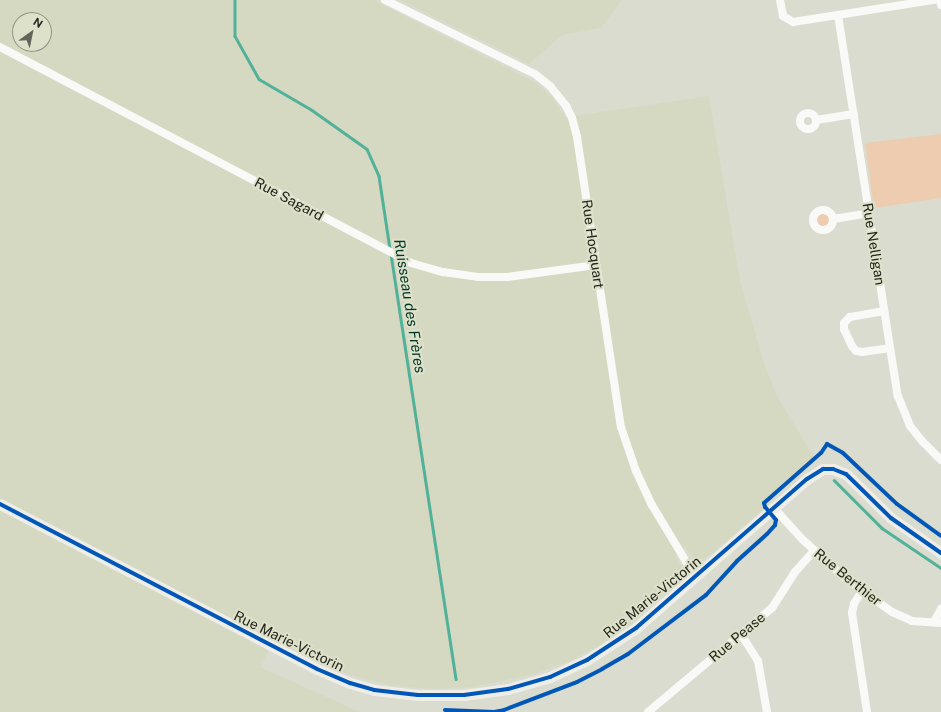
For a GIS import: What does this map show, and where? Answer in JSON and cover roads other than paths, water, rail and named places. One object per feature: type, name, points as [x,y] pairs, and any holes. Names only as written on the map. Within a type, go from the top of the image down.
[{"type":"street","name":"Rue Hocquart","points":[[385,0],[529,71],[545,82],[559,95],[569,112],[576,130],[615,398],[628,449],[636,471],[652,505],[688,565],[697,576]]},
{"type":"street","points":[[780,0],[783,16],[790,22],[934,0]]},
{"type":"street","points":[[940,0],[941,5]]},
{"type":"street","name":"Rue Nelligan","points":[[838,15],[898,396],[904,414],[917,436],[941,460]]},
{"type":"street","name":"Rue Sagard","points":[[0,48],[411,263],[443,272],[478,277],[508,277],[596,265]]},
{"type":"street","points":[[816,120],[854,114]]},
{"type":"street","points":[[833,219],[869,213]]},
{"type":"street","points":[[884,311],[850,317],[845,321],[844,329],[856,351],[862,352],[890,348]]},
{"type":"street","name":"Rue Marie-Victorin","points":[[0,504],[317,669],[350,683],[374,690],[406,694],[446,696],[491,692],[529,683],[570,668],[599,653],[636,628],[817,472],[826,469],[833,469],[846,474],[892,518],[941,553]]},
{"type":"street","name":"Rue Berthier","points":[[774,508],[814,551],[862,591],[901,617],[917,622],[938,622],[941,609]]},
{"type":"street","name":"Rue Pease","points":[[648,712],[741,634],[774,604],[789,580],[814,551]]},
{"type":"street","points":[[862,591],[854,604],[852,613],[867,712]]},
{"type":"street","points":[[741,634],[758,661],[767,712]]},
{"type":"waterway","name":"Ruisseau des Frères","points":[[235,0],[235,36],[259,79],[312,110],[367,149],[379,176],[390,249]]},
{"type":"waterway","name":"Ruisseau des Frères","points":[[391,254],[456,679]]},
{"type":"waterway","points":[[834,480],[882,528],[941,568]]}]
